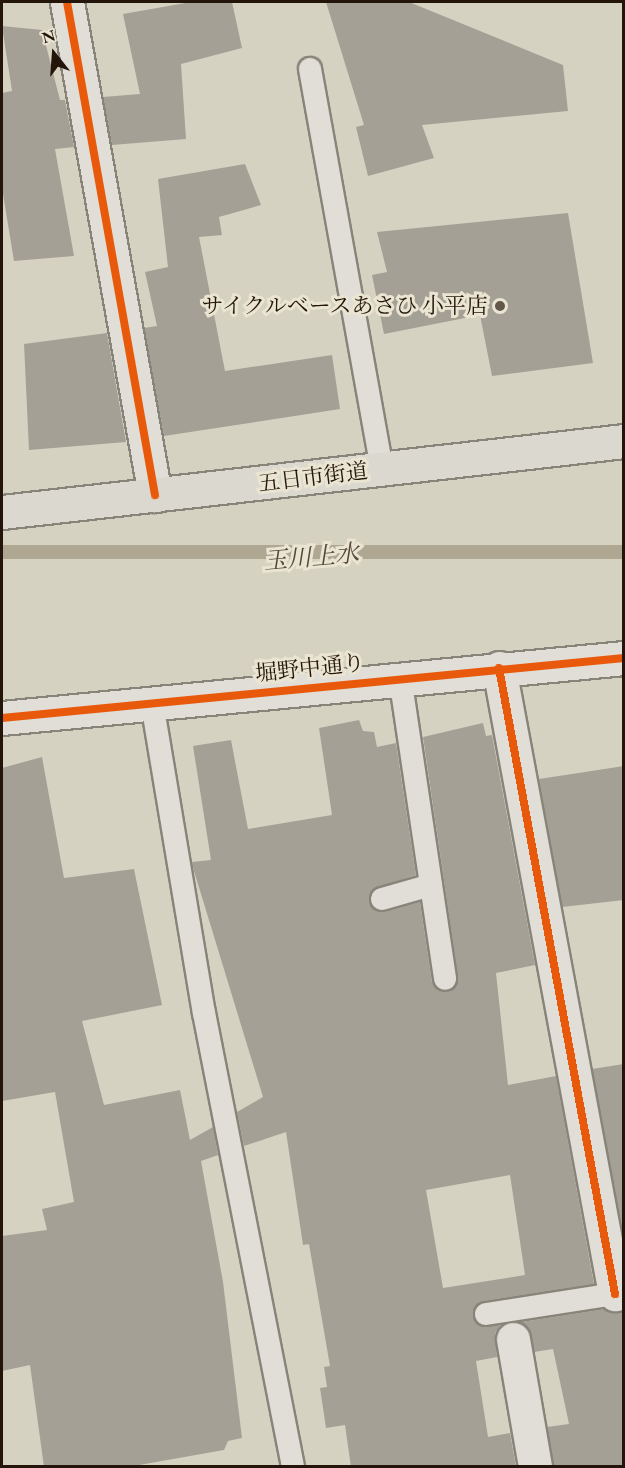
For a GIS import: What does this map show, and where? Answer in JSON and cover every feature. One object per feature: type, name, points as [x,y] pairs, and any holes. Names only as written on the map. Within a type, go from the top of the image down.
[{"type":"main road","name":"五日市街道","points":[[2,512],[624,441]]},
{"type":"street","points":[[67,2],[155,495]]},
{"type":"street","name":"堀野中通り","points":[[2,718],[400,677],[624,658]]},
{"type":"street","points":[[500,668],[615,1294]]},
{"type":"street","points":[[513,1339],[535,1467]]},
{"type":"lane","points":[[310,69],[382,469]]},
{"type":"lane","points":[[400,677],[445,980]]},
{"type":"lane","points":[[152,703],[204,1013],[293,1467]]},
{"type":"lane","points":[[382,899],[431,885]]},
{"type":"lane","points":[[486,1314],[615,1294]]},
{"type":"shaded area","points":[[2,545],[623,545],[623,559],[2,559]]},
{"type":"building","points":[[191,2],[232,2],[242,48],[181,64],[186,139],[112,145],[103,97],[140,94],[123,14]]},
{"type":"building","points":[[326,2],[409,2],[563,65],[568,111],[422,125],[434,158],[368,176],[356,127],[364,125]]},
{"type":"building","points":[[2,26],[42,30],[60,100],[65,100],[74,147],[55,149],[74,256],[14,261],[2,188],[2,93],[12,91]]},
{"type":"building","points":[[245,164],[261,205],[219,217],[222,235],[199,237],[225,371],[332,355],[340,409],[164,436],[144,328],[157,326],[145,272],[168,267],[158,179]]},
{"type":"building","points":[[568,213],[593,363],[492,376],[480,315],[384,334],[372,275],[387,272],[377,232]]},
{"type":"building","points":[[107,333],[126,442],[29,450],[24,344]]},
{"type":"building","points":[[359,720],[363,731],[374,732],[377,747],[396,743],[416,875],[373,889],[369,903],[385,912],[420,902],[432,982],[446,992],[458,977],[423,737],[483,723],[486,736],[492,735],[535,965],[496,973],[508,1085],[556,1076],[594,1284],[484,1301],[474,1309],[481,1326],[500,1325],[495,1333],[497,1357],[476,1361],[488,1437],[510,1433],[516,1467],[351,1467],[345,1425],[326,1428],[320,1388],[327,1387],[324,1367],[330,1366],[309,1244],[303,1245],[286,1132],[244,1146],[237,1112],[263,1097],[192,862],[211,860],[193,746],[231,740],[248,829],[332,815],[319,728]],"holes":[[[510,1175],[525,1275],[443,1288],[426,1190]]]},
{"type":"building","points":[[42,757],[64,878],[134,869],[162,1005],[82,1021],[104,1105],[180,1090],[190,1140],[213,1127],[218,1155],[201,1161],[223,1282],[242,1438],[228,1441],[224,1450],[128,1467],[44,1467],[30,1365],[2,1371],[2,1236],[47,1230],[42,1209],[74,1202],[55,1092],[2,1101],[2,768]]},
{"type":"building","points":[[624,766],[624,900],[562,907],[539,779]]},
{"type":"building","points":[[624,1064],[624,1237],[592,1069]]},
{"type":"building","points":[[605,1309],[624,1310],[624,1467],[553,1467],[547,1427],[569,1424],[553,1349],[534,1352],[521,1322]]},
{"type":"cycle path","points":[[67,2],[155,495]]},
{"type":"cycle path","points":[[2,718],[624,658]]},
{"type":"cycle path","points":[[499,668],[615,1294]]},
{"type":"place","name":"サイクルベースあさひ 小平店","points":[[500,306]]},
{"type":"water label","name":"玉川上水","points":[[311,557]]}]
